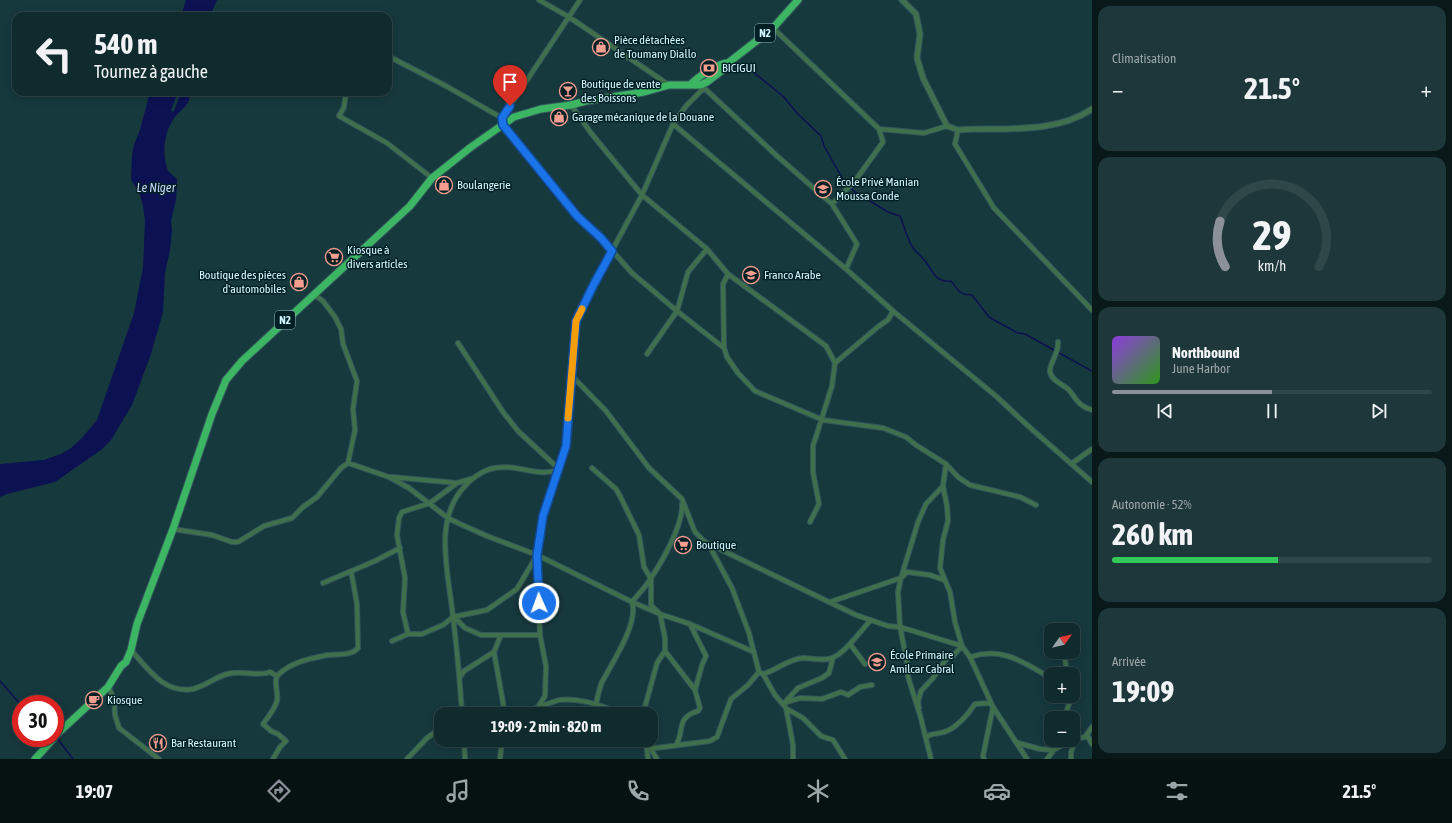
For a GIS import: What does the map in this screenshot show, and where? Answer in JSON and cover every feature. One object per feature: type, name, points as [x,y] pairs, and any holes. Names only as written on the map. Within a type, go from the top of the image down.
[{"type":"highway","name":"N2","points":[[64,728],[108,687],[121,666],[126,662],[131,650],[137,624],[173,529],[212,414],[226,380],[242,361],[410,206],[432,178],[503,121],[507,121],[541,109],[571,106],[586,101],[644,92],[669,85],[683,86],[708,82],[724,69],[728,63],[773,28],[798,0]]},
{"type":"highway","name":"N2","points":[[35,759],[45,747]]},
{"type":"street","points":[[539,0],[569,16],[669,85]]},
{"type":"street","points":[[503,121],[580,0]]},
{"type":"street","points":[[902,0],[916,14],[920,34],[917,58],[923,78],[946,126]]},
{"type":"street","points":[[773,28],[879,129],[883,142],[851,186],[832,204]]},
{"type":"street","points":[[392,58],[446,86],[503,121],[577,216],[601,238],[632,273],[677,312],[724,348]]},
{"type":"street","points":[[538,706],[545,696],[547,686],[546,666],[540,635],[537,555],[543,516],[566,446],[576,321],[594,284],[642,195],[673,124],[700,84],[776,156],[832,204],[857,244],[846,269]]},
{"type":"street","points":[[345,96],[344,107],[339,116],[387,143],[432,178]]},
{"type":"street","points":[[571,106],[586,127],[642,195],[707,249],[728,274],[826,346],[835,364],[832,386],[823,420],[816,434],[813,446],[813,472],[819,505],[810,522]]},
{"type":"street","points":[[879,129],[924,133],[946,126],[958,130],[1047,127],[1083,115],[1092,110]]},
{"type":"street","points":[[673,124],[846,269],[893,311],[997,397],[1092,482]]},
{"type":"street","points":[[958,130],[955,144],[994,208],[1092,310]]},
{"type":"street","points":[[647,354],[677,312],[688,272],[707,249]]},
{"type":"street","points":[[728,274],[723,284],[724,348],[727,356],[738,373],[755,390],[823,420],[883,428],[906,436],[916,445],[946,464],[958,477],[970,485],[1020,497],[1036,505]]},
{"type":"street","points":[[173,529],[212,535],[232,542],[238,542],[264,526],[292,518],[303,507],[317,497],[341,468],[348,463],[354,430],[353,409],[357,382],[343,344],[341,329],[335,317],[323,301],[313,294]]},
{"type":"street","points":[[835,364],[888,320],[893,311]]},
{"type":"street","points":[[1058,342],[1059,350],[1053,360],[1050,372],[1054,379],[1069,390],[1083,407],[1092,410]]},
{"type":"street","points":[[458,343],[503,412],[518,431],[558,470]]},
{"type":"street","points":[[572,377],[606,411],[648,468],[682,499],[695,532],[709,545],[856,615],[888,626],[900,627],[962,646]]},
{"type":"street","points":[[1071,464],[1092,449]]},
{"type":"street","points":[[348,463],[389,477],[409,488],[448,518],[487,536],[537,555],[632,602],[660,614],[690,624],[754,652]]},
{"type":"street","points":[[946,464],[943,486],[948,521],[943,540],[940,568],[950,592],[955,622],[962,646],[970,657],[993,707],[1018,743],[1027,759]]},
{"type":"street","points":[[408,634],[404,612],[405,578],[397,534],[399,518],[402,512],[430,503],[457,483],[471,479],[490,469],[512,467],[549,474],[558,470]]},
{"type":"street","points":[[592,468],[616,489],[639,535],[644,567],[651,579],[651,605],[660,614],[665,638],[664,651],[658,663],[645,707]]},
{"type":"street","points":[[389,477],[457,483]]},
{"type":"street","points":[[462,707],[460,677],[445,550],[445,534],[455,496],[471,479]]},
{"type":"street","points":[[931,759],[920,715],[908,677],[907,662],[900,627],[898,592],[915,529],[926,504],[943,486]]},
{"type":"street","points":[[632,602],[651,579],[669,546],[682,513],[682,499]]},
{"type":"street","points":[[709,545],[732,588],[749,633],[761,673],[787,710],[803,718],[821,736],[833,740],[845,759]]},
{"type":"street","points":[[323,583],[400,548]]},
{"type":"street","points":[[392,641],[408,634],[422,634],[443,625],[453,617],[487,610],[517,588],[537,555]]},
{"type":"street","points":[[273,759],[280,747],[286,741],[263,724],[272,713],[277,701],[278,694],[275,680],[277,676],[298,662],[324,655],[348,654],[354,652],[358,648],[357,604],[351,571]]},
{"type":"street","points":[[830,602],[901,578],[907,572],[919,572],[944,580]]},
{"type":"street","points":[[596,704],[601,683],[623,646],[634,610],[632,602]]},
{"type":"street","points":[[453,617],[465,628],[481,635],[540,635]]},
{"type":"street","points":[[651,747],[656,748],[710,741],[717,737],[731,700],[761,673],[770,672],[789,662],[802,658],[814,660],[833,658],[850,644],[871,620]]},
{"type":"street","points":[[690,624],[706,656],[695,690]]},
{"type":"street","points":[[501,635],[494,652],[504,707]]},
{"type":"street","points":[[850,644],[865,664]]},
{"type":"street","points":[[920,715],[918,702],[921,692],[934,678],[949,655],[953,656],[962,646]]},
{"type":"street","points":[[131,650],[160,682],[174,688],[194,689],[227,674],[251,672],[262,676],[270,672],[277,676]]},
{"type":"street","points":[[664,651],[695,690],[700,708],[698,712],[686,718],[680,725],[679,740],[676,745]]},
{"type":"street","points":[[460,677],[464,671],[494,652]]},
{"type":"street","points":[[970,657],[989,654],[1010,656],[1044,674]]},
{"type":"street","points":[[784,703],[798,688],[822,678],[829,673],[833,658]]},
{"type":"street","points":[[784,703],[800,698],[822,699],[841,692],[848,694],[860,687],[872,685]]},
{"type":"street","points":[[108,687],[114,698],[114,715],[119,728],[159,759]]},
{"type":"street","points":[[538,706],[560,700],[596,704],[604,707]]},
{"type":"street","points":[[784,703],[787,710],[793,745],[793,759]]},
{"type":"street","points":[[926,737],[931,734],[948,730],[968,716],[975,704],[990,703],[993,707]]},
{"type":"street","points":[[984,759],[983,756],[993,707]]},
{"type":"street","points":[[1080,738],[1087,735],[1092,728]]},
{"type":"street","points":[[407,759],[427,738],[434,733]]},
{"type":"street","points":[[1087,735],[1092,744]]},
{"type":"street","points":[[1018,743],[1040,749],[1054,750],[1054,747]]},
{"type":"street","points":[[464,747],[465,759]]},
{"type":"street","points":[[500,759],[501,747]]},
{"type":"street","points":[[647,747],[648,759]]},
{"type":"street","points":[[651,747],[657,759]]},
{"type":"street","points":[[1048,759],[1054,750],[1059,747]]},
{"type":"street","points":[[1071,759],[1073,747]]},
{"type":"water","points":[[186,0],[217,0],[212,12],[182,12]]},
{"type":"water","name":"Le Niger","points":[[149,96],[176,96],[171,110],[172,112],[174,111],[180,96],[190,96],[186,106],[171,123],[166,135],[164,149],[165,162],[169,172],[177,180],[176,200],[171,221],[172,230],[170,250],[165,273],[163,312],[151,354],[132,405],[111,440],[101,450],[55,482],[0,497],[0,464],[44,460],[61,454],[71,448],[82,438],[97,420],[134,313],[143,268],[145,220],[140,195],[131,179],[132,155]]},
{"type":"waterway","points":[[753,72],[783,96],[797,113],[821,136],[824,146],[845,183],[855,192],[888,212],[900,216],[913,248],[926,262],[938,279],[951,281],[961,293],[972,295],[989,317],[1018,333],[1025,334],[1092,371]]},
{"type":"waterway","points":[[0,681],[12,695]]},
{"type":"waterway","points":[[64,747],[73,759]]},
{"type":"slow traffic","points":[[568,418],[576,321],[582,309]]},
{"type":"place","name":"Pièce détachées de Toumany Diallo","points":[[601,47]]},
{"type":"place","name":"BICIGUI","points":[[709,68]]},
{"type":"place","name":"Boutique de vente des Boissons","points":[[568,91]]},
{"type":"place","name":"Garage mécanique de la Douane","points":[[559,117]]},
{"type":"place","name":"Boulangerie","points":[[444,185]]},
{"type":"place","name":"École Privé Manian Moussa Conde","points":[[823,189]]},
{"type":"place","name":"Kiosque à divers articles","points":[[334,257]]},
{"type":"place","name":"Franco Arabe","points":[[751,275]]},
{"type":"place","name":"Boutique des pièces d'automobiles","points":[[299,282]]},
{"type":"place","name":"Boutique","points":[[683,545]]},
{"type":"place","name":"École Primaire Amilcar Cabral","points":[[877,662]]},
{"type":"place","name":"Kiosque","points":[[94,700]]},
{"type":"place","name":"Bar Restaurant","points":[[158,743]]},
{"type":"route","points":[[510,106],[502,118],[503,125],[577,216],[601,238],[612,251],[576,321],[566,446],[543,516],[537,555],[539,603]]}]
